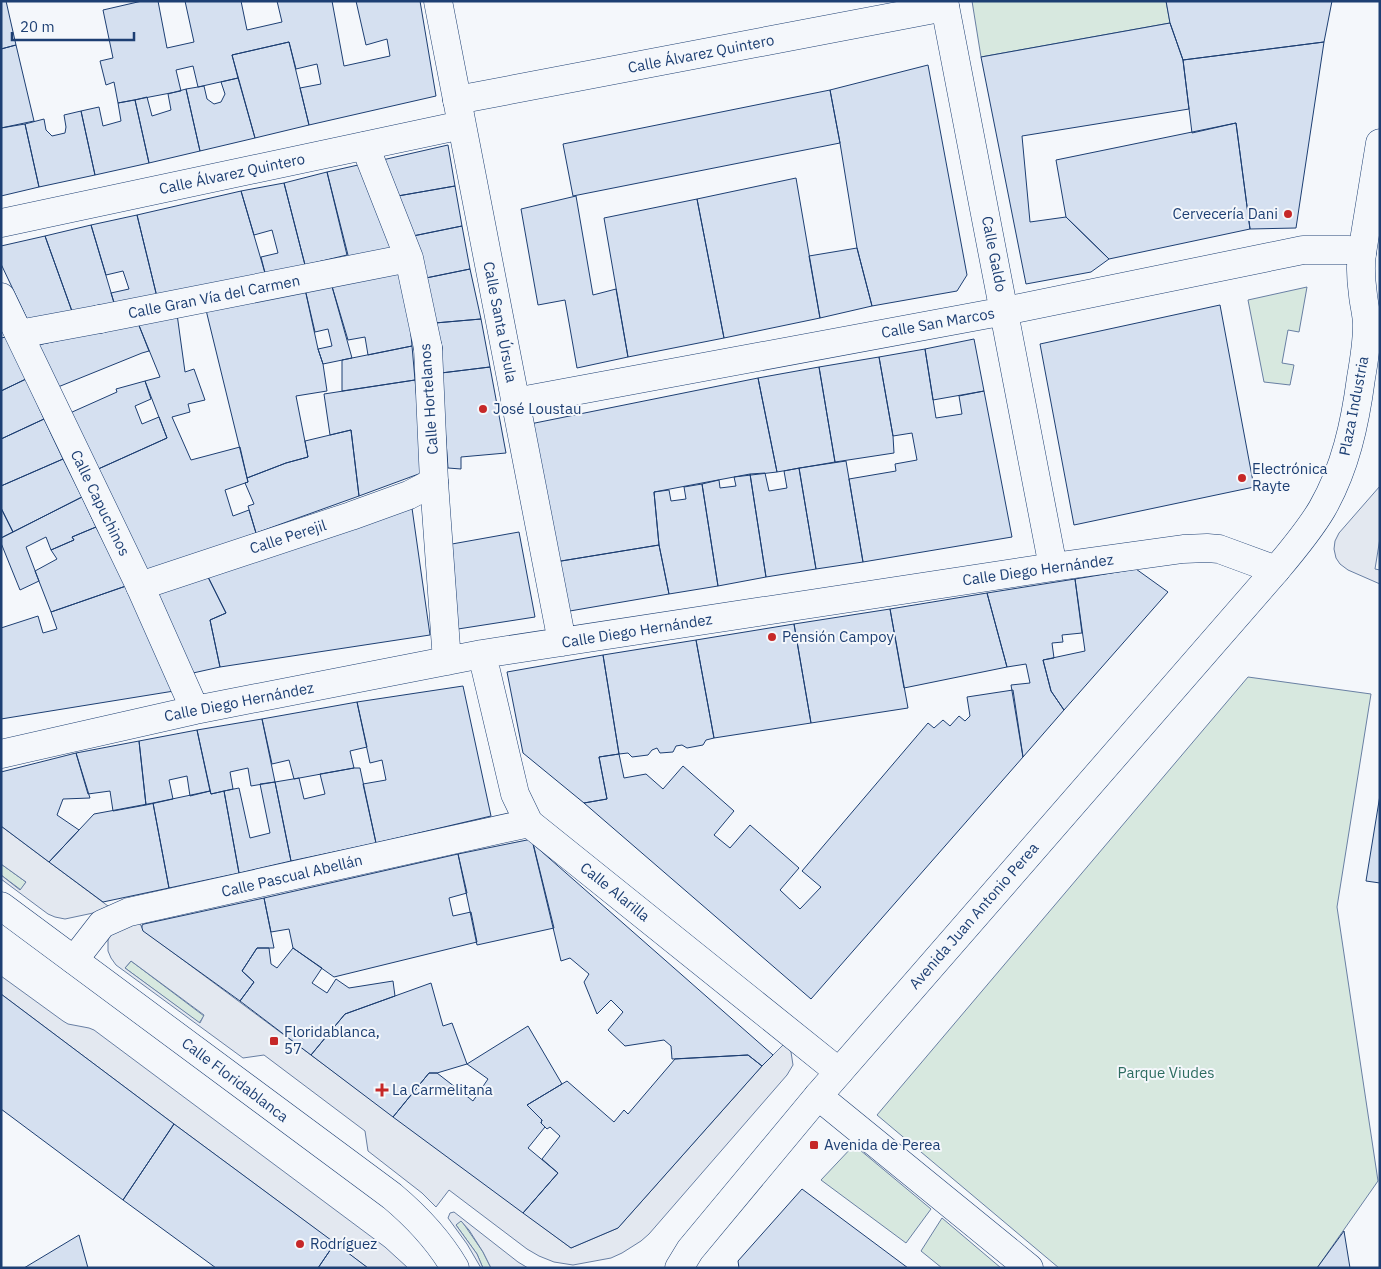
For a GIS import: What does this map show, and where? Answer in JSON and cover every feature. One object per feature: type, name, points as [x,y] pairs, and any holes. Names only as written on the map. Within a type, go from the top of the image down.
[{"type":"street","name":"Calle Santa Úrsula","points":[[438,1],[562,642]]},
{"type":"street","name":"Calle Álvarez Quintero","points":[[1,224],[365,146],[460,113],[945,4]]},
{"type":"street","name":"Calle Galdo","points":[[945,4],[1053,567]]},
{"type":"street","name":"Plaza Industria","points":[[1276,570],[1304,536],[1321,509],[1344,462],[1358,403],[1367,340],[1367,322],[1361,283],[1362,253],[1380,143]]},
{"type":"street","name":"Calle Hortelanos","points":[[365,146],[409,258],[428,348],[434,482],[447,661]]},
{"type":"street","name":"Calle San Marcos","points":[[515,402],[1005,311],[1303,250],[1349,250],[1362,253]]},
{"type":"street","name":"Calle Gran Vía del Carmen","points":[[19,334],[409,258]]},
{"type":"street","name":"Calle Capuchinos","points":[[1,297],[140,586],[195,710]]},
{"type":"street","name":"Calle Perejil","points":[[140,586],[351,516],[409,495],[434,482]]},
{"type":"street","name":"Calle Diego Hernández","points":[[1,754],[195,710],[482,654],[1053,567],[1183,549],[1207,548],[1219,550],[1276,570]]},
{"type":"street","name":"Avenida Juan Antonio Perea","points":[[679,1268],[690,1250],[818,1096],[1276,570]]},
{"type":"street","name":"Calle Alarilla","points":[[482,654],[515,794],[529,823],[839,1072]]},
{"type":"street","name":"Calle Pascual Abellán","points":[[74,960],[102,924],[129,912],[529,823]]},
{"type":"street","name":"Calle Floridablanca","points":[[1,906],[392,1196],[421,1221],[455,1268]]},
{"type":"street","points":[[818,1096],[1029,1268]]},
{"type":"green space","points":[[972,1],[1166,1],[1170,23],[981,57]]},
{"type":"green space","points":[[1307,287],[1299,332],[1288,330],[1282,363],[1294,365],[1290,385],[1264,382],[1248,300]]},
{"type":"green space","name":"Parque Viudes","points":[[1248,677],[1371,694],[1337,907],[1378,1181],[1317,1268],[1059,1268],[877,1115]]},
{"type":"green space","points":[[1,864],[26,882],[21,890],[1,875]]},
{"type":"green space","points":[[131,961],[204,1016],[199,1023],[125,968]]},
{"type":"green space","points":[[854,1145],[931,1209],[906,1243],[821,1180]]},
{"type":"green space","points":[[942,1218],[1001,1268],[942,1268],[921,1251]]},
{"type":"green space","points":[[461,1220],[483,1252],[491,1268],[483,1268],[477,1254],[456,1225]]},
{"type":"shaded area","points":[[1380,486],[1380,538],[1375,569],[1380,570],[1380,584],[1348,570],[1340,564],[1334,549],[1339,533]]},
{"type":"shaded area","points":[[1,826],[112,909],[65,919],[55,917],[48,914],[1,879],[1,875],[20,890],[26,882],[1,864]]},
{"type":"shaded area","points":[[137,919],[144,931],[571,1248],[618,1228],[762,1066],[786,1042],[791,1052],[793,1065],[787,1075],[641,1241],[611,1258],[573,1265],[554,1262],[527,1249],[449,1190],[436,1207],[422,1193],[368,1151],[365,1131],[264,1055],[243,1058],[116,965],[108,951],[108,940],[112,931]],"holes":[[[131,961],[204,1015],[200,1023],[125,968]]]},
{"type":"shaded area","points":[[1,976],[68,1024],[94,1030],[385,1247],[408,1268],[368,1268],[1,994]]},
{"type":"shaded area","points":[[454,1212],[528,1268],[491,1268],[469,1230],[461,1221],[456,1225],[477,1254],[483,1268],[481,1268],[467,1244],[448,1218],[450,1213]]},
{"type":"building","points":[[1,1],[6,1],[16,45],[1,49]]},
{"type":"building","points":[[142,1],[158,1],[167,48],[194,42],[185,1],[241,1],[247,30],[282,22],[277,1],[332,1],[344,66],[390,56],[387,39],[366,45],[356,1],[420,1],[436,96],[309,125],[300,88],[321,84],[317,64],[296,69],[289,42],[232,55],[238,78],[198,87],[193,66],[176,70],[181,91],[118,103],[114,82],[106,85],[100,61],[113,58],[103,10]]},
{"type":"building","points":[[1166,1],[1332,1],[1324,42],[1183,60],[1170,23]]},
{"type":"building","points":[[1170,23],[1183,60],[1189,109],[1022,136],[1030,222],[1066,217],[1109,259],[1091,272],[1026,284],[981,57]]},
{"type":"building","points":[[289,42],[309,125],[255,138],[232,55]]},
{"type":"building","points":[[1324,42],[1296,228],[1250,229],[1236,123],[1192,133],[1183,60]]},
{"type":"building","points":[[16,45],[34,121],[1,128],[1,49]]},
{"type":"building","points":[[928,65],[967,275],[957,291],[872,306],[857,248],[830,90]]},
{"type":"building","points":[[238,78],[255,138],[200,151],[186,89],[204,86],[207,99],[214,104],[221,102],[225,94],[221,82]]},
{"type":"building","points":[[186,89],[200,151],[149,163],[135,100],[147,97],[152,116],[171,110],[168,94]]},
{"type":"building","points":[[830,90],[840,143],[573,196],[563,144]]},
{"type":"building","points":[[135,100],[149,163],[95,175],[81,111],[99,107],[103,126],[121,121],[118,103]]},
{"type":"building","points":[[81,111],[95,175],[39,187],[25,124],[44,119],[46,130],[52,136],[65,133],[64,115]]},
{"type":"building","points":[[1236,123],[1250,229],[1109,259],[1066,217],[1056,160]]},
{"type":"building","points":[[25,124],[39,187],[1,196],[1,128]]},
{"type":"building","points":[[448,145],[455,186],[392,197],[378,161]]},
{"type":"building","points":[[367,163],[401,249],[350,263],[327,172]]},
{"type":"building","points":[[327,172],[347,255],[305,265],[284,183]]},
{"type":"building","points":[[796,178],[820,318],[724,338],[697,199]]},
{"type":"building","points":[[284,183],[305,265],[265,273],[261,257],[278,253],[272,230],[254,235],[241,191]]},
{"type":"building","points":[[455,186],[462,226],[408,237],[392,197]]},
{"type":"building","points":[[241,191],[265,273],[157,297],[137,215]]},
{"type":"building","points":[[576,196],[593,295],[616,289],[628,357],[577,368],[565,300],[538,305],[521,209]]},
{"type":"building","points":[[697,199],[724,338],[628,357],[604,218]]},
{"type":"building","points":[[137,215],[157,297],[115,306],[111,293],[129,289],[123,271],[106,275],[91,225]]},
{"type":"building","points":[[91,225],[115,306],[73,314],[45,236]]},
{"type":"building","points":[[462,226],[470,269],[421,279],[408,237]]},
{"type":"building","points":[[45,236],[73,314],[29,323],[1,264],[1,246]]},
{"type":"building","points":[[857,248],[872,306],[820,318],[809,256]]},
{"type":"building","points":[[470,269],[481,319],[435,323],[421,279]]},
{"type":"building","points":[[405,270],[412,346],[368,355],[365,337],[348,340],[331,283]]},
{"type":"building","points":[[331,283],[352,358],[323,364],[318,349],[332,346],[328,329],[315,332],[305,289]]},
{"type":"building","points":[[305,289],[323,364],[327,391],[296,396],[308,457],[247,478],[206,310]]},
{"type":"building","points":[[1220,305],[1254,487],[1074,525],[1040,344]]},
{"type":"building","points":[[177,314],[185,372],[194,369],[205,400],[188,404],[190,412],[172,417],[191,460],[240,447],[248,482],[225,490],[233,516],[249,510],[256,533],[144,573],[96,470],[167,438],[145,381],[160,377],[138,323]]},
{"type":"building","points":[[481,319],[490,367],[441,373],[435,323]]},
{"type":"building","points":[[138,323],[149,351],[58,387],[38,345]]},
{"type":"building","points":[[6,337],[26,379],[1,391],[1,338]]},
{"type":"building","points":[[974,339],[984,391],[933,400],[925,349]]},
{"type":"building","points":[[412,346],[415,380],[342,391],[342,360]]},
{"type":"building","points":[[925,349],[936,418],[962,414],[959,396],[984,391],[1012,537],[863,562],[849,479],[896,471],[895,464],[917,460],[912,433],[893,436],[879,357]]},
{"type":"building","points":[[879,357],[893,436],[894,453],[835,462],[819,367]]},
{"type":"building","points":[[490,367],[506,453],[461,457],[461,469],[448,468],[441,373]]},
{"type":"building","points":[[819,367],[835,462],[777,472],[758,378]]},
{"type":"building","points":[[758,378],[777,472],[734,477],[654,492],[659,545],[555,562],[530,424]]},
{"type":"building","points":[[26,379],[44,419],[1,439],[1,391]]},
{"type":"building","points":[[415,380],[424,472],[359,496],[351,430],[330,435],[324,394]]},
{"type":"building","points":[[145,381],[151,399],[135,406],[142,424],[159,417],[167,438],[96,470],[70,413],[117,392],[116,389]]},
{"type":"building","points":[[44,419],[63,459],[1,486],[1,439]]},
{"type":"building","points":[[351,430],[359,496],[256,533],[248,506],[254,504],[245,483],[248,482],[247,478],[308,457],[305,441]]},
{"type":"building","points":[[63,459],[82,497],[13,532],[1,508],[1,486]]},
{"type":"building","points":[[846,461],[863,562],[816,569],[799,468]]},
{"type":"building","points":[[799,468],[816,569],[766,577],[750,474],[765,473],[769,491],[787,488],[784,471]]},
{"type":"building","points":[[750,474],[766,577],[718,586],[702,484],[719,480],[720,488],[736,486],[734,477]]},
{"type":"building","points":[[702,484],[718,586],[669,594],[659,545],[654,492],[669,490],[671,501],[686,499],[684,487]]},
{"type":"building","points":[[82,497],[96,527],[72,537],[74,540],[51,550],[46,537],[26,547],[39,581],[20,590],[1,543],[1,538]]},
{"type":"building","points":[[411,501],[430,635],[220,667],[210,620],[226,613],[206,573]]},
{"type":"building","points":[[1,508],[13,532],[1,538]]},
{"type":"building","points":[[96,527],[126,586],[51,612],[35,571],[57,559],[51,550],[74,540],[72,537]]},
{"type":"building","points":[[519,532],[535,617],[458,629],[452,544]]},
{"type":"building","points":[[659,545],[669,594],[564,612],[555,562]]},
{"type":"building","points":[[1136,569],[1168,592],[1064,710],[1051,691],[1043,660],[1085,651],[1075,579]]},
{"type":"building","points":[[206,573],[226,613],[210,620],[220,667],[193,673],[157,591]]},
{"type":"building","points":[[1075,579],[1082,633],[1062,635],[1063,642],[1052,643],[1054,658],[1043,660],[1051,691],[1064,710],[1023,757],[1011,685],[1030,683],[1026,664],[1007,667],[987,593]]},
{"type":"building","points":[[126,586],[174,691],[1,719],[1,628],[38,616],[43,633],[57,629],[51,612]]},
{"type":"building","points":[[987,593],[1007,667],[904,688],[890,609]]},
{"type":"building","points":[[890,609],[908,708],[811,723],[794,624]]},
{"type":"building","points":[[794,624],[811,723],[714,738],[696,640]]},
{"type":"building","points":[[696,640],[714,738],[706,740],[703,745],[687,748],[682,745],[676,746],[673,752],[660,753],[657,748],[648,755],[632,757],[628,753],[619,754],[603,655]]},
{"type":"building","points":[[603,655],[619,754],[599,757],[607,799],[584,803],[523,753],[507,672]]},
{"type":"building","points":[[463,686],[491,816],[376,843],[363,784],[386,780],[382,760],[370,763],[357,702]]},
{"type":"building","points":[[1013,690],[1023,757],[811,999],[584,803],[607,799],[599,757],[619,754],[624,778],[646,774],[663,789],[683,766],[734,811],[714,835],[730,848],[750,825],[799,868],[780,890],[800,909],[821,887],[802,871],[928,723],[934,728],[943,720],[950,726],[959,716],[965,721],[970,716],[967,697]]},
{"type":"building","points":[[357,702],[367,747],[350,751],[354,768],[294,779],[289,760],[272,764],[262,719]]},
{"type":"building","points":[[262,719],[275,782],[251,786],[248,768],[230,772],[233,789],[211,794],[197,730]]},
{"type":"building","points":[[197,730],[210,791],[190,796],[187,776],[169,780],[173,799],[146,805],[139,741]]},
{"type":"building","points":[[139,741],[146,805],[113,811],[110,791],[88,794],[76,753]]},
{"type":"building","points":[[76,753],[90,798],[63,799],[57,815],[79,830],[49,862],[1,826],[1,772]]},
{"type":"building","points":[[360,768],[376,843],[291,861],[275,782],[299,778],[304,799],[325,794],[320,774]]},
{"type":"building","points":[[275,782],[291,861],[239,873],[224,791],[239,788],[250,838],[270,833],[260,784]]},
{"type":"building","points":[[210,791],[211,794],[224,791],[239,873],[169,888],[153,803]]},
{"type":"building","points":[[1380,795],[1380,883],[1366,881]]},
{"type":"building","points":[[153,803],[169,888],[103,902],[49,862],[94,814]]},
{"type":"building","points":[[532,839],[554,928],[477,945],[458,854]]},
{"type":"building","points":[[533,844],[773,1055],[762,1066],[748,1055],[672,1059],[671,1046],[664,1040],[625,1046],[608,1030],[623,1012],[611,1000],[597,1014],[584,982],[589,974],[570,958],[561,961]]},
{"type":"building","points":[[458,854],[467,893],[449,898],[453,916],[471,912],[477,942],[334,977],[293,948],[289,929],[271,932],[264,898]]},
{"type":"building","points":[[264,898],[274,948],[257,948],[242,971],[254,982],[240,1001],[143,931],[142,928],[144,924]]},
{"type":"building","points":[[257,948],[269,948],[271,964],[277,968],[293,948],[322,968],[312,983],[327,993],[336,979],[349,988],[393,981],[395,996],[345,1014],[311,1055],[240,1001],[254,982],[242,971]]},
{"type":"building","points":[[431,983],[443,1026],[452,1023],[467,1064],[437,1073],[429,1073],[393,1117],[311,1055],[345,1014]]},
{"type":"building","points":[[1,994],[174,1124],[123,1200],[1,1109]]},
{"type":"building","points":[[528,1026],[562,1084],[527,1105],[542,1120],[541,1123],[545,1127],[528,1148],[558,1173],[523,1213],[393,1117],[429,1073],[437,1073],[473,1101],[488,1079],[467,1064]]},
{"type":"building","points":[[748,1055],[762,1066],[618,1228],[571,1248],[523,1213],[558,1173],[542,1159],[560,1136],[550,1127],[547,1129],[541,1123],[542,1120],[527,1105],[567,1081],[614,1122],[624,1110],[628,1114],[675,1059]]},
{"type":"building","points":[[174,1124],[335,1243],[318,1268],[216,1268],[123,1200]]},
{"type":"building","points":[[802,1189],[908,1268],[739,1268],[738,1261]]},
{"type":"building","points":[[1344,1231],[1350,1268],[1317,1268]]},
{"type":"building","points":[[79,1235],[88,1268],[24,1268]]},
{"type":"building","points":[[335,1243],[368,1268],[318,1268]]},
{"type":"place","name":"Cervecería Dani","points":[[1288,214]]},
{"type":"place","name":"José Loustau","points":[[483,409]]},
{"type":"place","name":"Electrónica Rayte","points":[[1242,478]]},
{"type":"place","name":"Pensión Campoy","points":[[772,637]]},
{"type":"place","name":"Floridablanca, 57","points":[[274,1041]]},
{"type":"place","name":"La Carmelitana","points":[[382,1090]]},
{"type":"place","name":"Avenida de Perea","points":[[814,1145]]},
{"type":"place","name":"Rodríguez","points":[[300,1244]]}]
